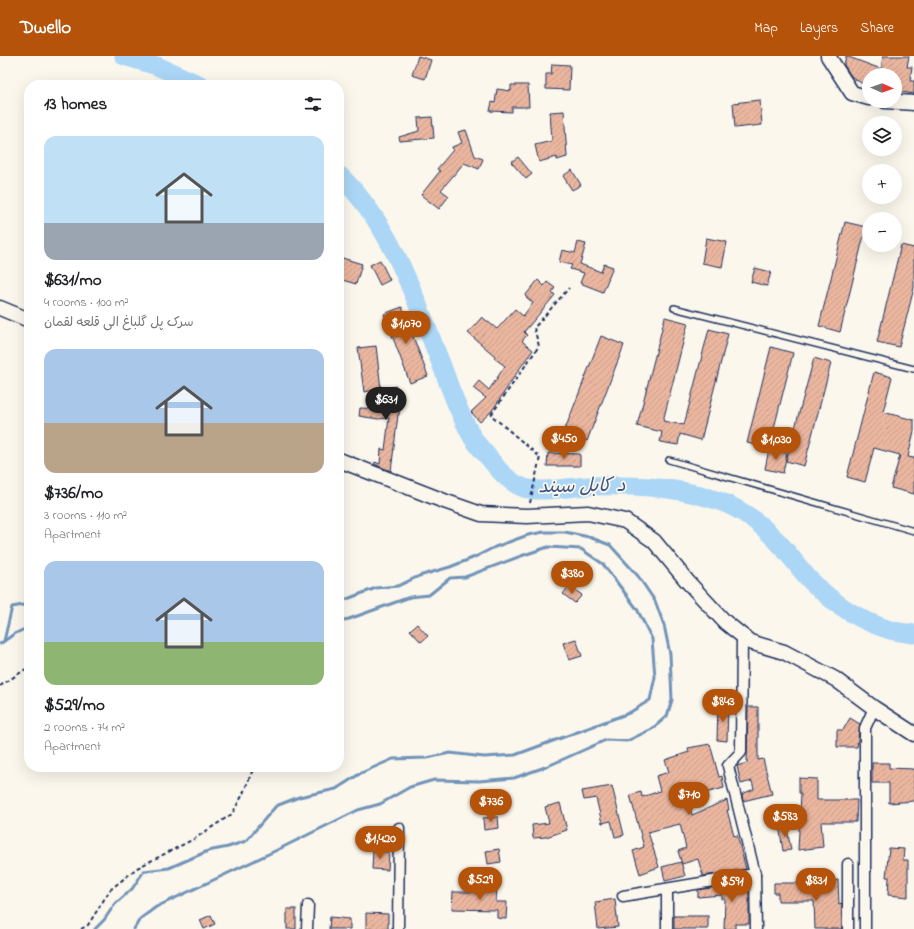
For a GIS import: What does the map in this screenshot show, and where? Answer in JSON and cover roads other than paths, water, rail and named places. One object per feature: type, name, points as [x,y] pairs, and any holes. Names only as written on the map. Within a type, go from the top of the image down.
[{"type":"street","points":[[828,56],[852,93],[862,96]]},
{"type":"street","points":[[902,102],[914,103]]},
{"type":"street","points":[[0,308],[24,318]]},
{"type":"street","points":[[344,462],[444,502],[481,514],[528,516],[588,513],[625,521],[654,541],[687,581],[719,616],[750,642],[784,652],[835,679],[874,708],[914,734]]},
{"type":"street","points":[[742,635],[741,752],[728,766],[756,874],[756,929]]},
{"type":"street","points":[[865,929],[865,728],[874,708]]},
{"type":"street","points":[[398,929],[399,828]]},
{"type":"street","points":[[848,864],[848,929]]},
{"type":"street","points":[[623,896],[756,874]]},
{"type":"street","points":[[667,889],[667,929]]},
{"type":"street","points":[[307,929],[308,905]]},
{"type":"lane","points":[[674,308],[914,369]]},
{"type":"lane","points":[[669,460],[914,531]]},
{"type":"waterway","name":"د کابل سيند","points":[[124,56],[157,66],[189,80]]},
{"type":"waterway","name":"د کابل سيند","points":[[344,180],[358,195],[374,217],[401,264],[455,400],[472,437],[479,447],[509,480],[524,488],[539,490],[589,486],[652,487],[683,491],[722,502],[746,515],[768,532],[811,581],[838,604],[868,622],[893,631],[914,634]]},
{"type":"waterway","points":[[134,929],[140,919],[156,907],[358,810],[380,804],[410,787],[434,780],[479,781],[514,778],[548,766],[606,740],[627,741],[652,729],[667,716],[672,700],[670,654],[664,625],[655,601],[638,576],[610,545],[589,537],[565,532],[544,532],[528,535],[495,547],[450,567],[419,576],[398,586],[376,588],[344,600]]},
{"type":"waterway","points":[[95,929],[104,920],[115,904],[132,889],[144,871],[169,868],[208,851],[228,847],[246,841],[276,806],[299,797],[336,789],[361,773],[393,759],[427,758],[450,753],[484,757],[515,755],[629,713],[650,700],[655,677],[652,639],[637,609],[603,564],[581,549],[548,547],[465,577],[450,578],[429,595],[410,597],[344,620]]},
{"type":"waterway","points":[[4,641],[12,607],[24,605]]},
{"type":"waterway","points":[[0,644],[14,634],[24,629]]}]
